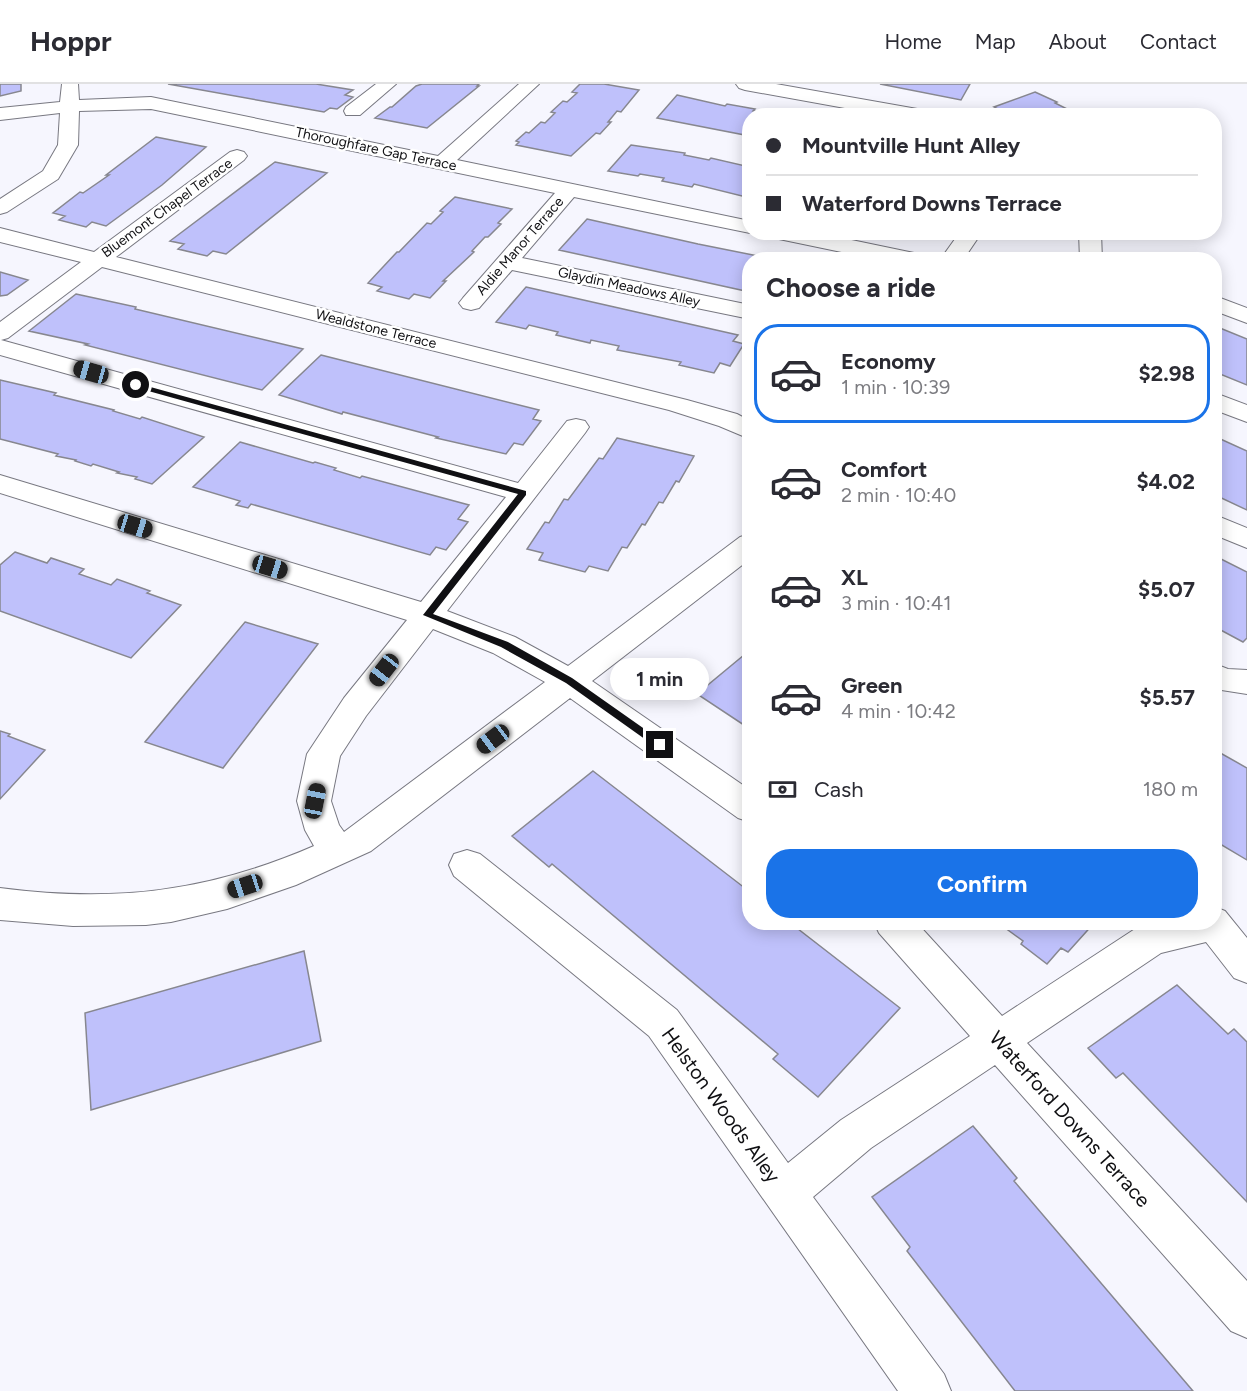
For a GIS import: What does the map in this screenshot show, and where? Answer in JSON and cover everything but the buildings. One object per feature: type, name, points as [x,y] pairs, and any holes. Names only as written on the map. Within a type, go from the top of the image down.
[{"type":"street","points":[[0,208],[51,175],[68,145],[70,84]]},
{"type":"street","points":[[352,111],[387,84]]},
{"type":"street","points":[[443,162],[530,84]]},
{"type":"street","points":[[745,84],[878,108]]},
{"type":"street","name":"Thoroughfare Gap Terrace","points":[[0,114],[70,106],[151,103],[742,225]]},
{"type":"street","name":"Bluemont Chapel Terrace","points":[[0,333],[237,156]]},
{"type":"street","name":"Aldie Manor Terrace","points":[[471,303],[570,189]]},
{"type":"street","name":"Wealdstone Terrace","points":[[0,235],[678,405],[728,420],[742,427]]},
{"type":"street","points":[[797,240],[823,251]]},
{"type":"street","name":"Glaydin Meadows Alley","points":[[508,262],[742,310]]},
{"type":"street","points":[[1222,306],[1247,316]]},
{"type":"street","points":[[0,347],[523,493]]},
{"type":"street","points":[[1222,404],[1247,414]]},
{"type":"street","points":[[338,852],[323,830],[315,801],[324,754],[355,707],[576,427]]},
{"type":"street","points":[[0,484],[427,615],[504,645],[569,681],[742,802]]},
{"type":"street","points":[[1222,527],[1247,539]]},
{"type":"street","points":[[0,904],[45,909],[148,909],[205,899],[265,880],[338,852],[359,841],[742,550]]},
{"type":"street","points":[[1222,680],[1247,682]]},
{"type":"street","name":"Helston Woods Alley","points":[[467,865],[663,1023],[927,1391]]},
{"type":"street","name":"Waterford Downs Terrace","points":[[899,930],[1247,1315]]},
{"type":"street","points":[[784,1193],[856,1134],[1151,939],[1185,930]]},
{"type":"street","points":[[1218,930],[1247,966]]},
{"type":"route","points":[[136,385],[523,493],[427,615],[504,645],[569,681],[660,745]]}]
